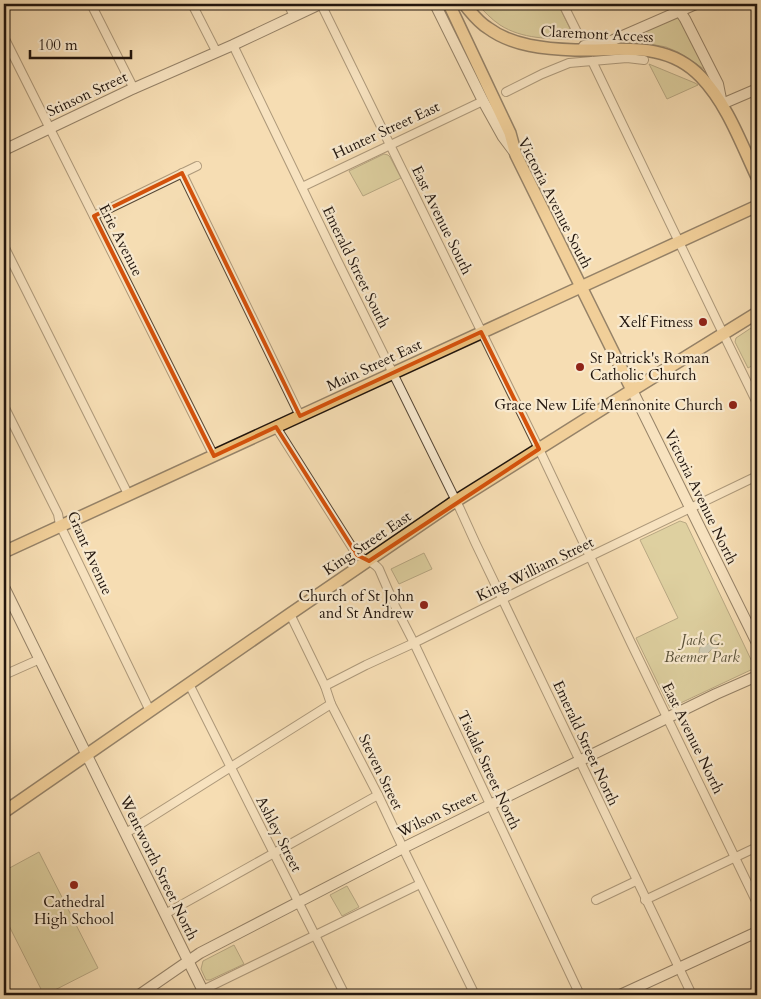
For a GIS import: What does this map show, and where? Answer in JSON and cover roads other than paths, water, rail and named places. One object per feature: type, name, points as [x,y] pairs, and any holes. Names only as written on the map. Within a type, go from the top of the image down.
[{"type":"main road","name":"Stinson Street","points":[[4,150],[134,88],[233,45],[320,4]]},
{"type":"main road","name":"Victoria Avenue South","points":[[436,4],[483,101],[516,156],[632,390]]},
{"type":"main road","points":[[449,4],[510,133],[516,156]]},
{"type":"main road","name":"Claremont Access","points":[[464,4],[487,28],[507,39],[522,43],[545,48],[639,49],[658,52],[682,62],[701,77],[722,104],[757,176]]},
{"type":"main road","points":[[569,49],[611,41],[631,33],[677,7],[696,4]]},
{"type":"main road","points":[[677,7],[718,84],[722,104],[757,89]]},
{"type":"main road","name":"Main Street East","points":[[4,552],[757,206]]},
{"type":"main road","name":"King Street East","points":[[4,812],[456,501],[757,313]]},
{"type":"main road","name":"Victoria Avenue North","points":[[632,390],[757,643]]},
{"type":"main road","name":"Wentworth Street North","points":[[4,587],[204,993]]},
{"type":"main road","name":"Wilson Street","points":[[139,995],[200,953],[403,848],[579,760],[757,676]]},
{"type":"main road","points":[[620,995],[757,932]]},
{"type":"street","points":[[91,4],[134,88]]},
{"type":"street","points":[[192,4],[216,51]]},
{"type":"street","points":[[288,4],[294,16]]},
{"type":"street","name":"East Avenue South","points":[[320,4],[539,448]]},
{"type":"street","points":[[563,4],[577,32]]},
{"type":"street","name":"Erie Avenue","points":[[4,36],[214,456]]},
{"type":"street","name":"Emerald Street South","points":[[233,45],[456,501]]},
{"type":"street","points":[[506,92],[563,65],[575,62],[627,58],[644,60]]},
{"type":"street","points":[[592,61],[757,403]]},
{"type":"street","name":"Hunter Street East","points":[[302,187],[483,101]]},
{"type":"street","points":[[94,216],[197,166]]},
{"type":"street","points":[[182,174],[300,416]]},
{"type":"street","points":[[4,246],[128,494]]},
{"type":"street","name":"Grant Avenue","points":[[4,406],[58,514],[60,525],[150,711]]},
{"type":"street","name":"Tisdale Street North","points":[[276,427],[357,555],[379,568],[395,606],[580,995]]},
{"type":"street","name":"East Avenue North","points":[[539,448],[757,903]]},
{"type":"street","name":"King William Street","points":[[325,686],[757,476]]},
{"type":"street","name":"Emerald Street North","points":[[456,501],[692,995]]},
{"type":"street","name":"Steven Street","points":[[290,614],[325,686],[331,704],[378,794],[475,995]]},
{"type":"street","points":[[4,675],[40,659]]},
{"type":"street","name":"Ashley Street","points":[[189,684],[345,995]]},
{"type":"street","points":[[126,833],[331,704]]},
{"type":"street","points":[[165,914],[378,794]]},
{"type":"street","points":[[645,900],[757,847]]},
{"type":"street","points":[[596,900],[636,881]]},
{"type":"street","points":[[204,993],[420,884]]},
{"type":"place","name":"Xelf Fitness","points":[[703,322]]},
{"type":"place","name":"St Patrick's Roman Catholic Church","points":[[580,367]]},
{"type":"place","name":"Grace New Life Mennonite Church","points":[[733,405]]},
{"type":"place","name":"Church of St John and St Andrew","points":[[424,605]]},
{"type":"place","name":"Cathedral High School","points":[[74,885]]},
{"type":"park label","name":"Jack C. Beemer Park","points":[[702,648]]}]
